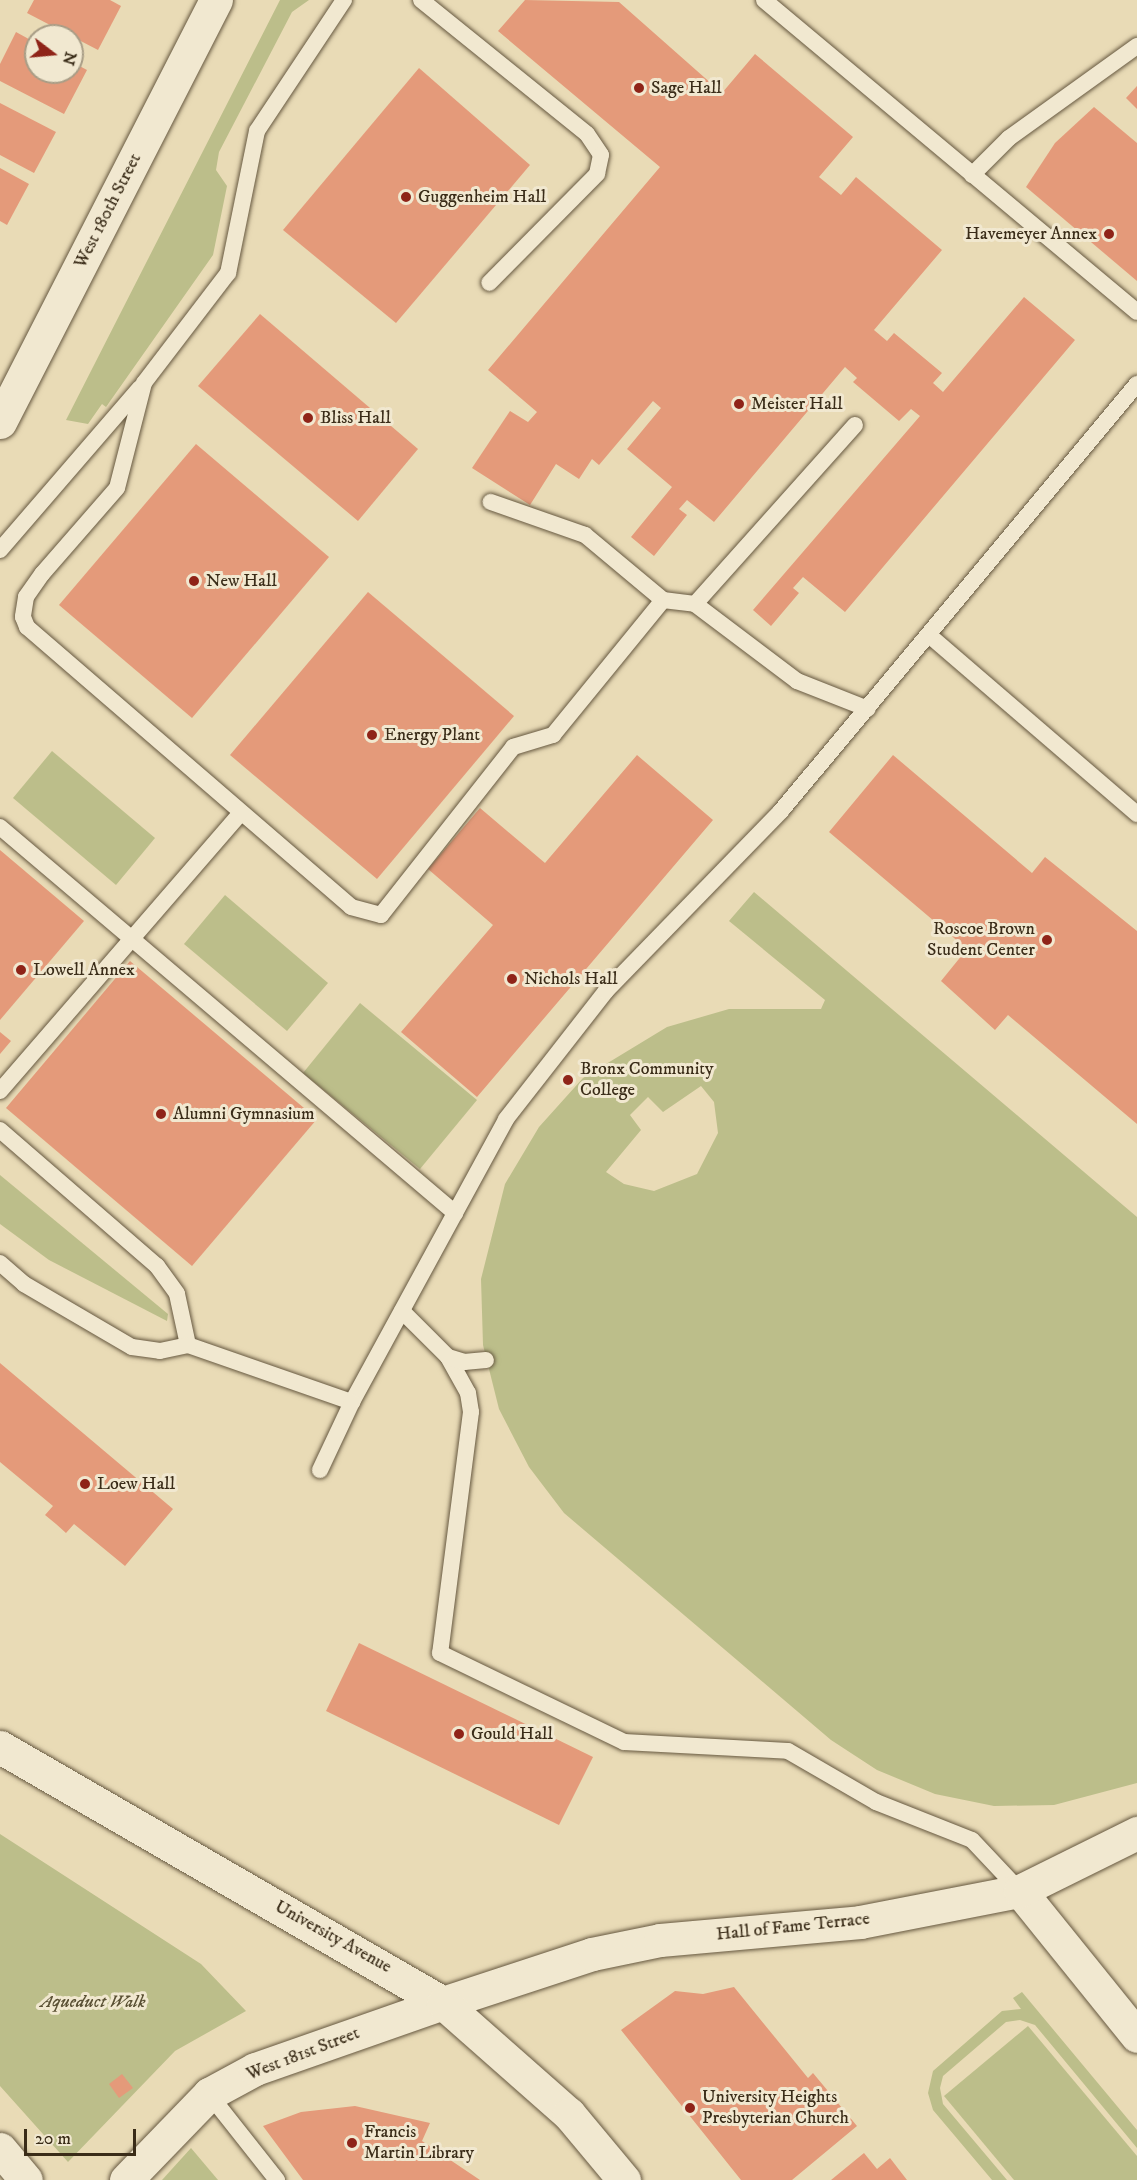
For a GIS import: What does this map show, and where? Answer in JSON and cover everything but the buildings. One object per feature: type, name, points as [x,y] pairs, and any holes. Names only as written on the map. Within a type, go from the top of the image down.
[{"type":"street","name":"West 180th Street","points":[[0,422],[216,0]]},
{"type":"street","name":"University Avenue","points":[[0,1747],[443,2002],[569,2114],[624,2180]]},
{"type":"street","name":"Hall of Fame Terrace","points":[[443,2002],[592,1954],[660,1940],[860,1922],[1020,1891],[1137,1833]]},
{"type":"street","points":[[1020,1891],[1137,2036]]},
{"type":"street","name":"West 181st Street","points":[[126,2180],[209,2094],[255,2069],[443,2002]]},
{"type":"street","points":[[0,2149],[26,2180]]},
{"type":"lane","points":[[0,550],[144,383],[228,273],[256,131],[344,0]]},
{"type":"lane","points":[[421,0],[587,134],[601,155],[597,174],[489,283]]},
{"type":"lane","points":[[764,0],[1137,312]]},
{"type":"lane","points":[[972,174],[1008,138],[1137,46]]},
{"type":"lane","points":[[144,383],[117,488],[42,574],[26,597],[23,616],[27,627],[351,907],[381,915],[513,747],[553,735],[663,600]]},
{"type":"lane","points":[[320,1470],[352,1402],[506,1119],[606,991],[781,811],[930,636],[1137,384]]},
{"type":"lane","points":[[695,604],[855,424]]},
{"type":"lane","points":[[491,502],[585,536],[663,600],[695,604],[797,681],[868,709]]},
{"type":"lane","points":[[930,636],[1137,814]]},
{"type":"lane","points":[[0,1091],[241,813]]},
{"type":"lane","points":[[0,827],[454,1213]]},
{"type":"lane","points":[[0,1130],[157,1266],[177,1294],[188,1345]]},
{"type":"lane","points":[[0,1263],[132,1347],[160,1351],[188,1345],[352,1402]]},
{"type":"lane","points":[[402,1311],[448,1357],[468,1393],[472,1434],[440,1653],[624,1743],[788,1751],[876,1802],[972,1840],[1020,1891]]},
{"type":"lane","points":[[448,1357],[464,1362],[486,1360]]},
{"type":"lane","points":[[209,2094],[277,2180]]},
{"type":"green space","points":[[280,0],[309,0],[292,12],[219,152],[216,170],[227,186],[213,255],[106,407],[102,404],[88,424],[66,420]]},
{"type":"green space","points":[[52,751],[155,838],[116,885],[13,798]]},
{"type":"green space","points":[[754,892],[1137,1217],[1137,1783],[1054,1805],[994,1806],[935,1794],[877,1770],[831,1740],[564,1513],[529,1467],[499,1409],[483,1345],[481,1279],[505,1184],[539,1127],[583,1078],[667,1027],[729,1009],[821,1009],[825,1000],[729,921]],"holes":[[[701,1086],[714,1102],[718,1133],[697,1174],[654,1191],[624,1184],[606,1172],[641,1130],[630,1115],[648,1097],[663,1112]]]},
{"type":"green space","points":[[225,895],[328,983],[287,1031],[184,944]]},
{"type":"green space","points":[[360,1003],[477,1100],[420,1169],[303,1073]]},
{"type":"green space","points":[[0,1175],[168,1314],[167,1321],[49,1260],[0,1224]]},
{"type":"green space","name":"Aqueduct Walk","points":[[0,1834],[201,1964],[246,2011],[175,2051],[68,2162],[0,2086]]},
{"type":"green space","points":[[1022,1992],[1137,2130],[1137,2148],[1035,2025],[1020,2020],[1006,2022],[943,2076],[940,2088],[943,2104],[1007,2180],[992,2180],[933,2110],[928,2093],[933,2071],[1002,2011],[1021,2009],[1013,1998]]},
{"type":"green space","points":[[1028,2026],[1137,2156],[1137,2180],[1014,2180],[944,2096]]},
{"type":"green space","points":[[191,2148],[218,2180],[162,2180]]},
{"type":"place","name":"Sage Hall","points":[[639,88]]},
{"type":"place","name":"Guggenheim Hall","points":[[406,197]]},
{"type":"place","name":"Havemeyer Annex","points":[[1109,234]]},
{"type":"place","name":"Meister Hall","points":[[739,404]]},
{"type":"place","name":"Bliss Hall","points":[[308,418]]},
{"type":"place","name":"New Hall","points":[[194,581]]},
{"type":"place","name":"Energy Plant","points":[[372,735]]},
{"type":"place","name":"Roscoe Brown Student Center","points":[[1047,940]]},
{"type":"place","name":"Lowell Annex","points":[[21,970]]},
{"type":"place","name":"Nichols Hall","points":[[512,979]]},
{"type":"place","name":"Bronx Community College","points":[[568,1080]]},
{"type":"place","name":"Alumni Gymnasium","points":[[161,1114]]},
{"type":"place","name":"Loew Hall","points":[[85,1484]]},
{"type":"place","name":"Gould Hall","points":[[459,1734]]},
{"type":"place","name":"University Heights Presbyterian Church","points":[[690,2108]]},
{"type":"place","name":"Francis Martin Library","points":[[352,2143]]}]
